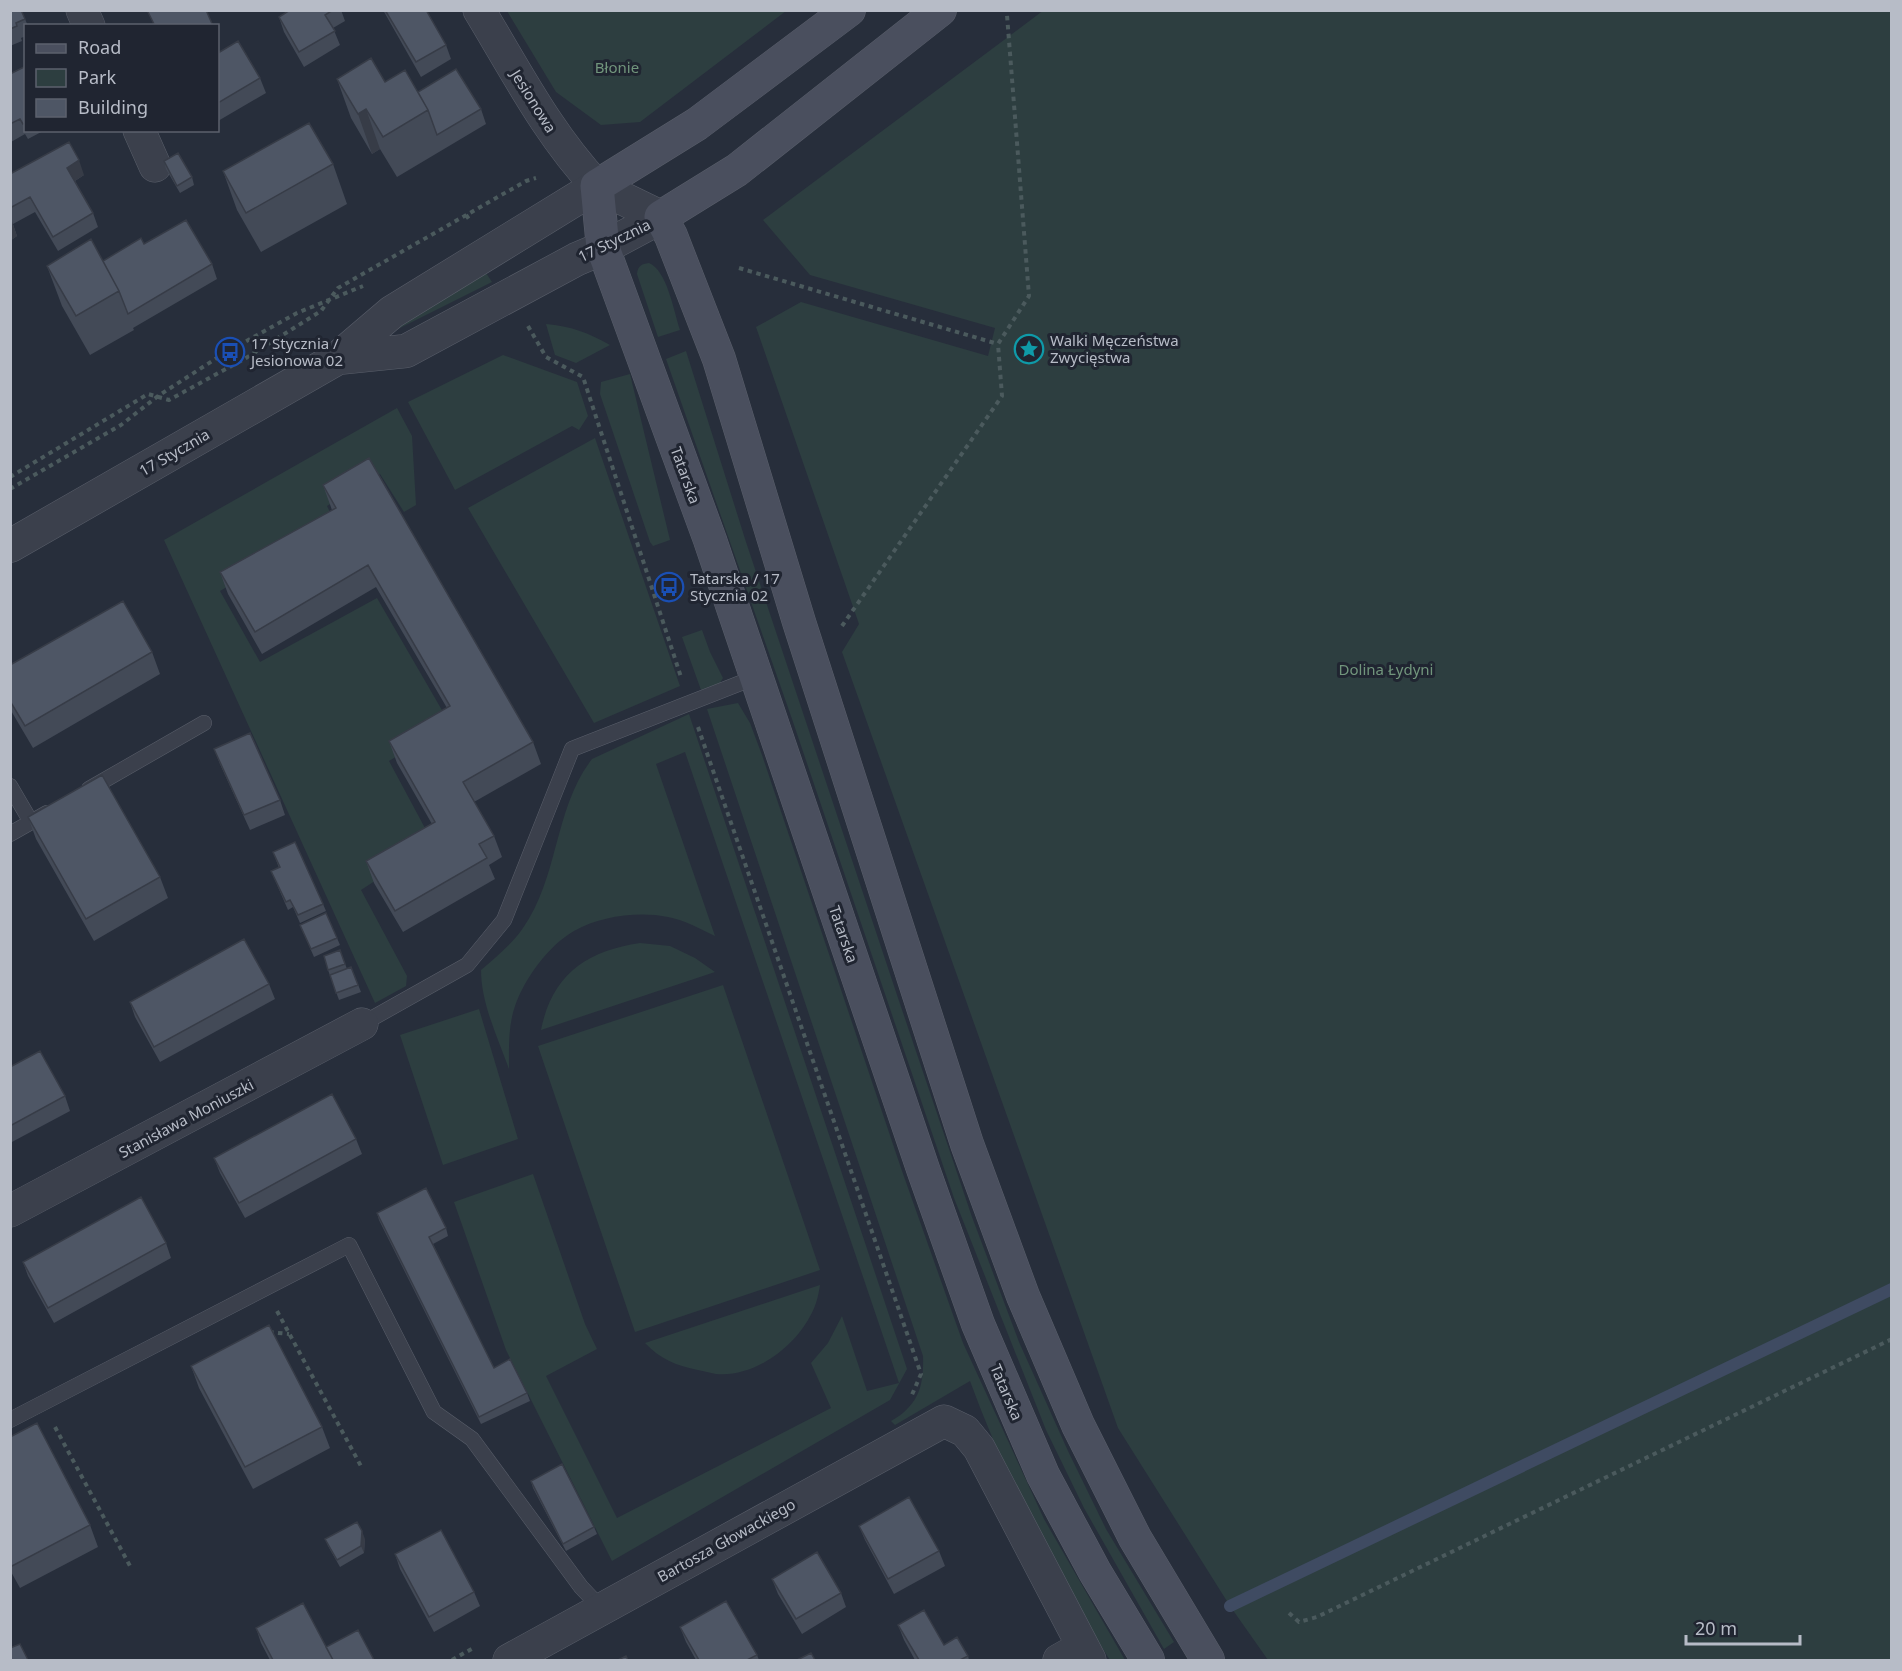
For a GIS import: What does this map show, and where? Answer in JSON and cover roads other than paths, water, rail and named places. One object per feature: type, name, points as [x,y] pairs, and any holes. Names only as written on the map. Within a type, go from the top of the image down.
[{"type":"main road","name":"17 Stycznia","points":[[597,186],[697,124],[849,10]]},
{"type":"main road","name":"17 Stycznia","points":[[662,217],[737,170],[940,10]]},
{"type":"main road","name":"Tatarska","points":[[597,186],[603,248],[706,529],[923,1169],[978,1324],[1043,1474],[1095,1572],[1148,1660]]},
{"type":"main road","points":[[662,217],[719,359],[799,622],[967,1144],[1023,1296],[1078,1425],[1134,1538],[1208,1660]]},
{"type":"street","points":[[82,10],[88,24]]},
{"type":"street","name":"Jesionowa","points":[[479,10],[550,129],[573,160],[597,186]]},
{"type":"street","points":[[140,132],[155,166]]},
{"type":"street","name":"17 Stycznia","points":[[10,546],[338,358],[392,312],[597,186],[662,217]]},
{"type":"street","name":"17 Stycznia","points":[[338,358],[406,351],[577,259],[662,217]]},
{"type":"street","name":"Stanisława Moniuszki","points":[[10,1211],[362,1024]]},
{"type":"street","name":"Bartosza Głowackiego","points":[[509,1660],[944,1421],[965,1431],[979,1448],[1077,1656]]},
{"type":"lane","points":[[362,1024],[467,965],[504,920],[572,749],[756,677]]},
{"type":"lane","points":[[10,834],[204,723]]},
{"type":"lane","points":[[10,786],[31,822]]},
{"type":"lane","points":[[10,1420],[349,1245],[434,1412],[472,1439],[581,1587],[601,1608]]},
{"type":"waterway","points":[[1230,1606],[1892,1289]]},
{"type":"place","name":"Walki Męczeństwa Zwycięstwa","points":[[1029,349]]},
{"type":"place","name":"17 Stycznia / Jesionowa 02","points":[[230,352]]},
{"type":"place","name":"Tatarska / 17 Stycznia 02","points":[[669,587]]},
{"type":"park label","name":"Błonie","points":[[617,67]]},
{"type":"park label","name":"Dolina Łydyni","points":[[1386,669]]}]
